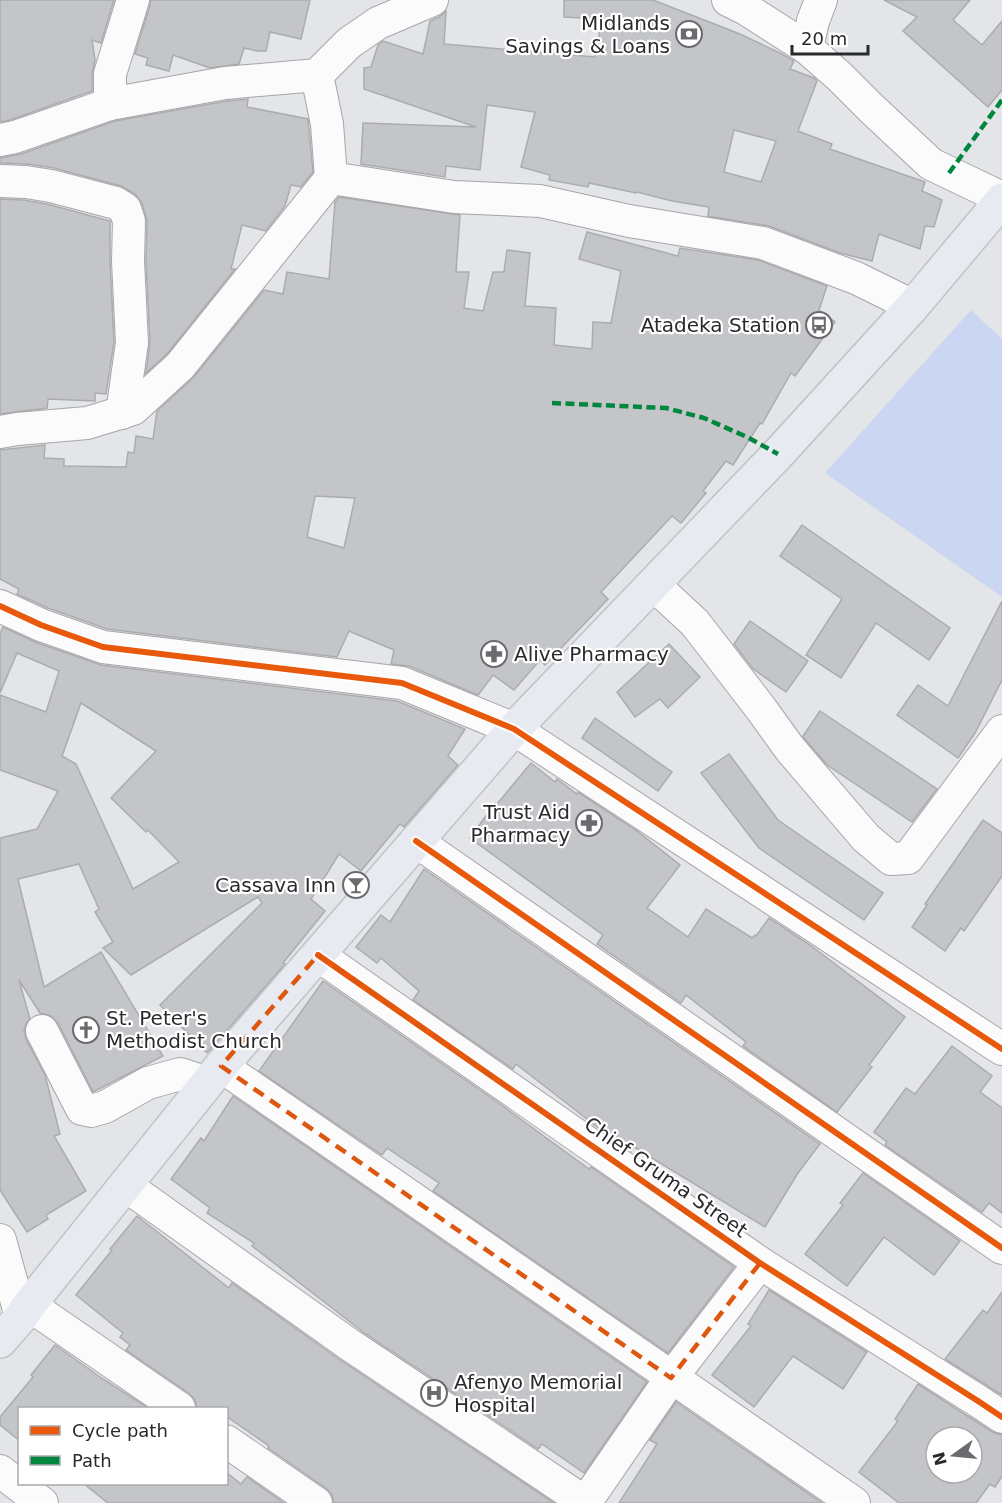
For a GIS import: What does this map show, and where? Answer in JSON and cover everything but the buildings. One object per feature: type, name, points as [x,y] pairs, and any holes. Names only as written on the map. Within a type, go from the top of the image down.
[{"type":"main road","points":[[16,1321],[214,1075],[514,729],[778,454],[913,306],[1002,199]]},
{"type":"street","points":[[110,104],[110,74],[133,0]]},
{"type":"street","points":[[0,140],[15,137],[110,104],[225,83],[317,75],[349,43],[378,23],[432,0]]},
{"type":"street","points":[[728,0],[807,48],[932,164],[1002,199]]},
{"type":"street","points":[[807,48],[821,0]]},
{"type":"street","points":[[0,432],[87,423],[133,410],[180,366],[331,178],[327,124],[317,75]]},
{"type":"street","points":[[331,178],[454,196],[540,201],[629,221],[763,243],[856,278],[913,306]]},
{"type":"street","points":[[0,181],[51,186],[116,203],[125,209],[129,220],[128,261],[132,343],[122,413]]},
{"type":"street","points":[[654,585],[695,623],[790,749],[867,838],[891,859],[908,858],[1002,731]]},
{"type":"street","points":[[0,606],[41,625],[103,646],[402,683],[514,729],[1002,1049]]},
{"type":"street","points":[[416,841],[1002,1248]]},
{"type":"street","name":"Chief Gruma Street","points":[[318,955],[760,1263],[1002,1418]]},
{"type":"street","points":[[42,1031],[82,1109],[91,1111],[105,1107],[148,1083],[180,1074],[214,1075],[671,1378],[854,1503]]},
{"type":"street","points":[[125,1185],[350,1345],[585,1503],[671,1378],[760,1263]]},
{"type":"street","points":[[0,1240],[16,1321],[177,1407]]},
{"type":"street","points":[[228,1442],[316,1503]]},
{"type":"street","points":[[0,1471],[18,1485]]},
{"type":"street","points":[[18,1485],[42,1503]]},
{"type":"highlighted area","points":[[318,955],[760,1263],[671,1378],[221,1066]]},
{"type":"shaded area","points":[[971,310],[1002,339],[1002,597],[825,473]]},
{"type":"marked path","points":[[949,173],[1002,100]]},
{"type":"marked path","points":[[552,403],[666,408],[704,418],[778,454]]},
{"type":"cycle path","points":[[0,606],[41,625],[103,647],[402,683],[514,729],[1002,1049]]},
{"type":"cycle path","points":[[416,841],[1002,1248]]},
{"type":"cycle path","points":[[318,955],[760,1263],[1002,1417]]},
{"type":"place","name":"Midlands Savings & Loans","points":[[689,34]]},
{"type":"place","name":"Atadeka Station","points":[[819,325]]},
{"type":"place","name":"Alive Pharmacy","points":[[494,654]]},
{"type":"place","name":"Trust Aid Pharmacy","points":[[589,823]]},
{"type":"place","name":"Cassava Inn","points":[[356,885]]},
{"type":"place","name":"St. Peter's Methodist Church","points":[[86,1030]]},
{"type":"place","name":"Afenyo Memorial Hospital","points":[[434,1393]]}]
